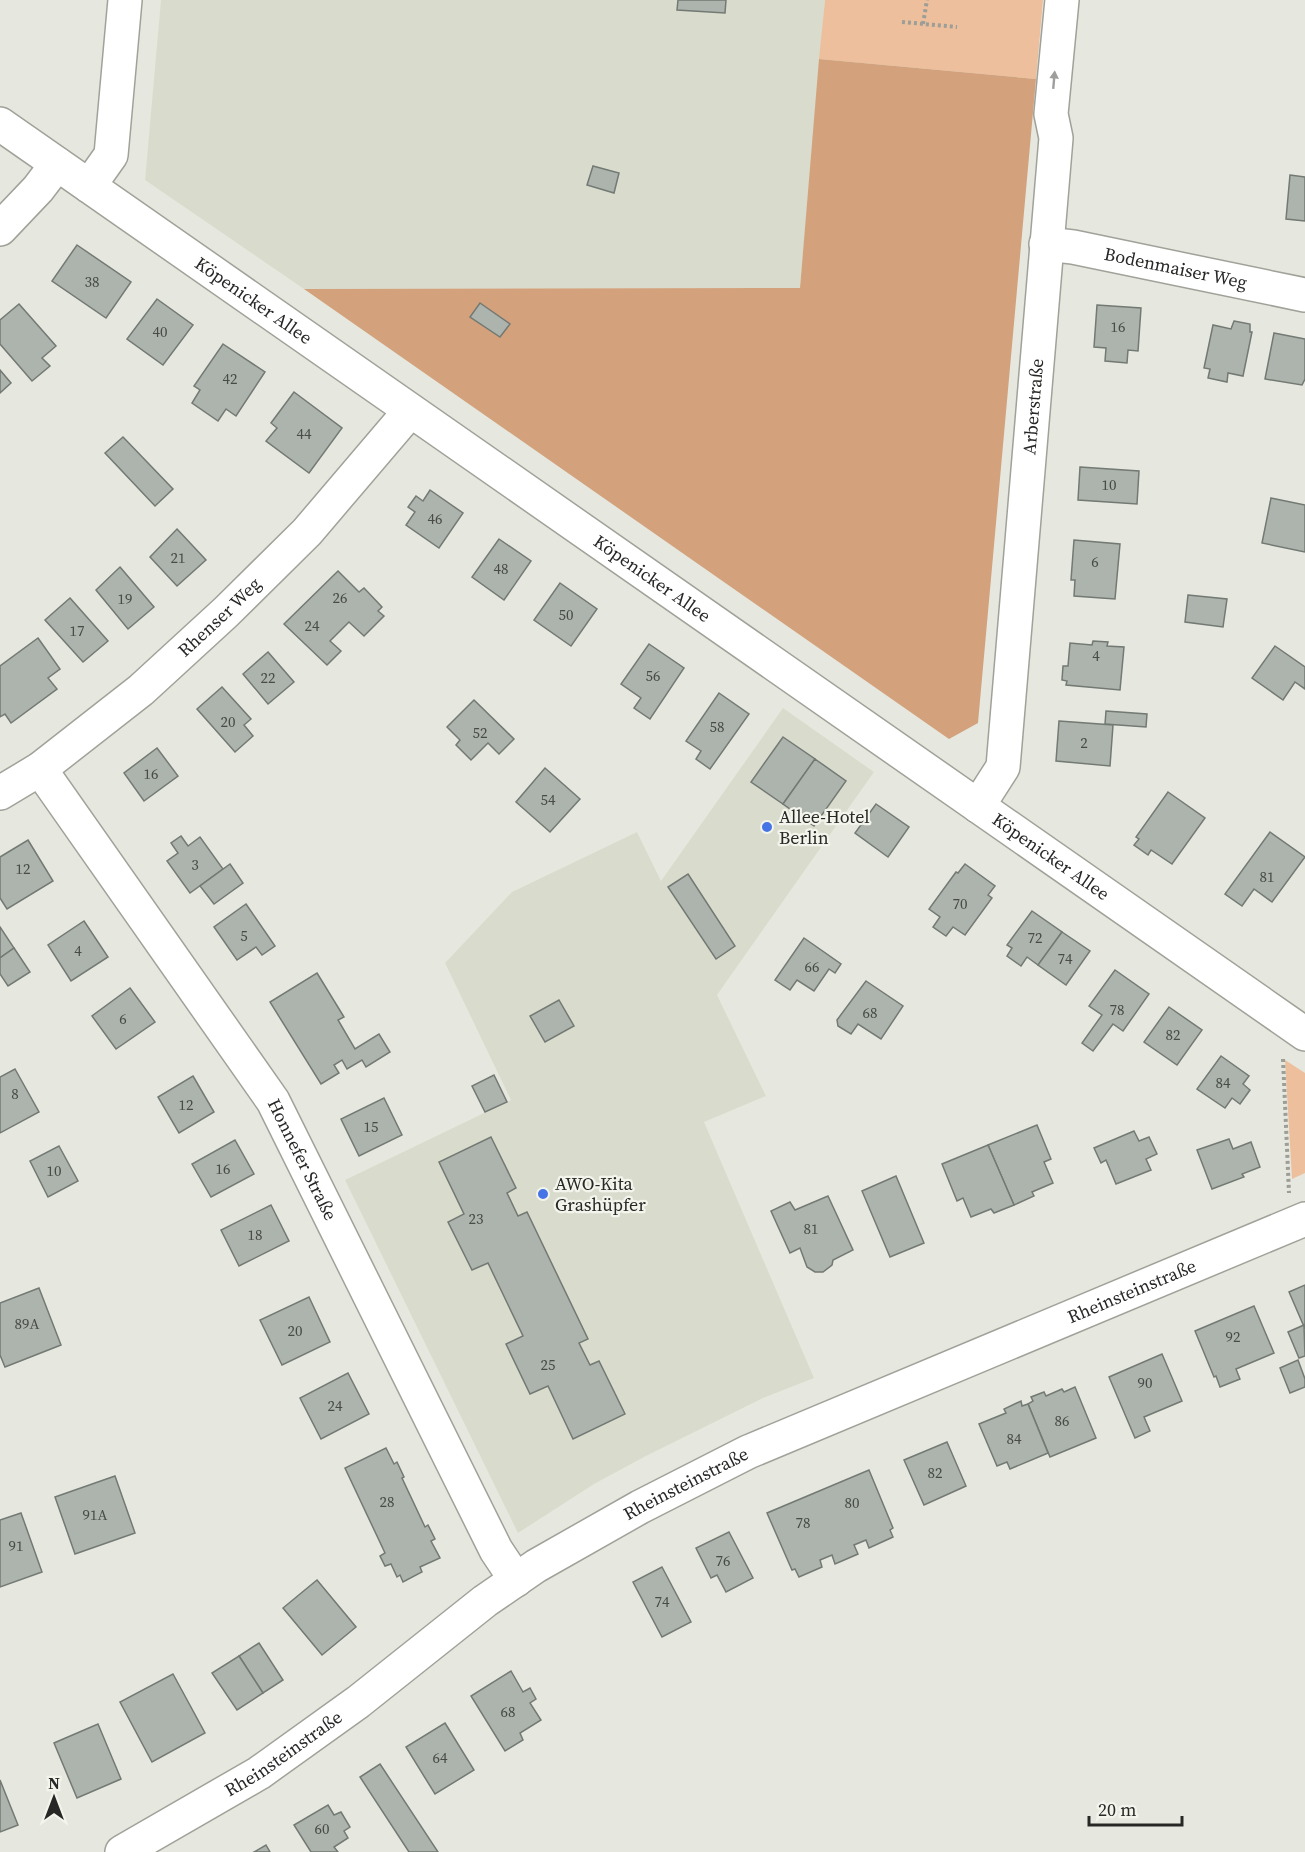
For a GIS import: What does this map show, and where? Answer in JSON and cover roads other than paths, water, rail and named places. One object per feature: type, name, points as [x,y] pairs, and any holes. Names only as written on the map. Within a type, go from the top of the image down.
[{"type":"street","points":[[89,186],[111,155],[125,0]]},
{"type":"street","name":"Arberstraße","points":[[978,806],[1003,767],[1056,138],[1051,114],[1062,0]]},
{"type":"street","name":"Köpenicker Allee","points":[[0,124],[1303,1032]]},
{"type":"street","points":[[0,229],[38,189],[57,164]]},
{"type":"street","name":"Bodenmaiser Weg","points":[[1046,244],[1073,247],[1305,295]]},
{"type":"street","name":"Rhenser Weg","points":[[0,793],[40,769],[141,690],[238,600],[307,532],[410,411]]},
{"type":"street","name":"Honnefer Straße","points":[[40,769],[273,1101],[496,1550],[516,1580]]},
{"type":"street","name":"Rheinsteinstraße","points":[[122,1852],[259,1773],[358,1702],[485,1601],[536,1566],[640,1507],[748,1452],[1298,1222]]},
{"type":"place","name":"Allee-Hotel Berlin","points":[[767,827]]},
{"type":"place","name":"AWO-Kita Grashüpfer","points":[[543,1194]]}]
